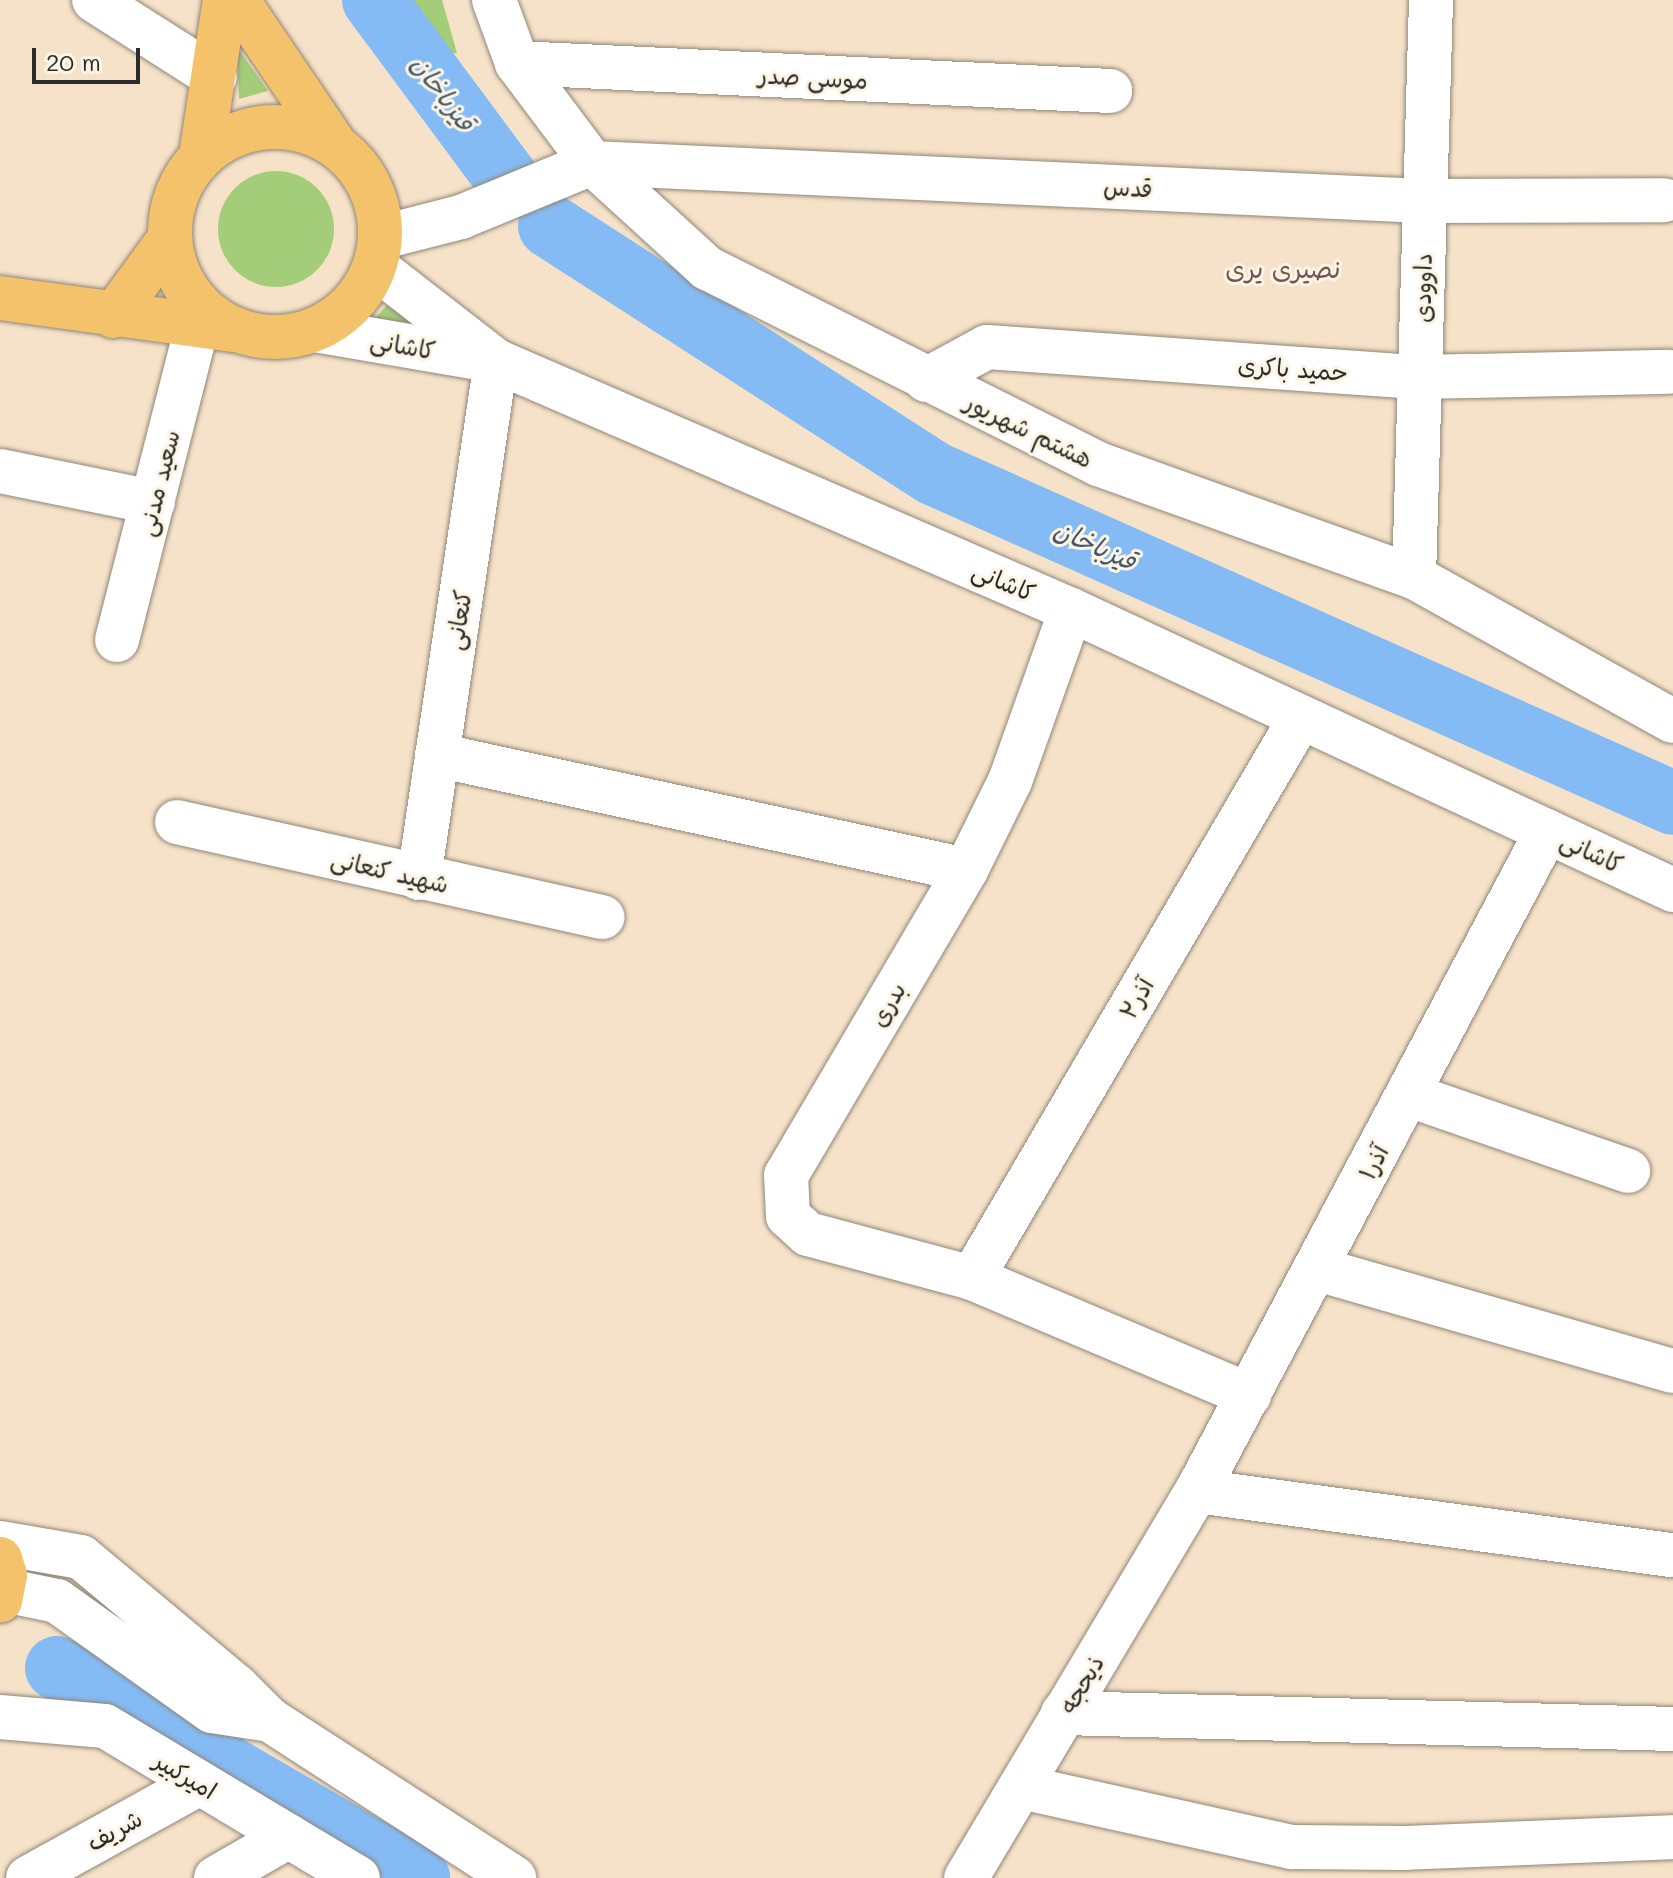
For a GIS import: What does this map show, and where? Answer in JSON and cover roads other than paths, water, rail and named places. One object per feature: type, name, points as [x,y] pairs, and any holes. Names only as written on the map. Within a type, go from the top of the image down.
[{"type":"main road","points":[[217,328],[190,293],[176,267],[170,238],[177,194],[201,156],[225,0]]},
{"type":"main road","points":[[0,298],[263,337],[315,330],[361,293],[379,252],[370,188],[359,167],[334,143],[237,0]]},
{"type":"main road","points":[[201,156],[230,136],[265,126],[301,129],[334,143]]},
{"type":"main road","points":[[113,316],[170,238]]},
{"type":"street","points":[[94,0],[215,77]]},
{"type":"street","name":"هشتم شهریور","points":[[494,0],[517,63],[592,163],[707,268],[1098,464],[1414,577],[1673,721]]},
{"type":"street","name":"داوودی","points":[[1414,577],[1431,0]]},
{"type":"street","name":"موسی صدر","points":[[517,63],[1110,91]]},
{"type":"street","points":[[496,361],[379,252],[592,163]]},
{"type":"street","name":"قدس","points":[[592,163],[1423,201],[1664,200]]},
{"type":"street","name":"سعید مدنی","points":[[117,640],[153,502],[217,328]]},
{"type":"street","name":"کاشانی","points":[[315,330],[496,361],[1071,610],[1673,890]]},
{"type":"street","name":"حمید باکری","points":[[926,380],[987,347],[1421,377],[1669,372]]},
{"type":"street","name":"کنعانی","points":[[419,878],[496,361]]},
{"type":"street","points":[[0,471],[153,502]]},
{"type":"street","name":"بدری","points":[[1071,610],[1010,781],[966,870],[786,1175],[788,1216],[808,1234],[972,1278],[1249,1395]]},
{"type":"street","name":"آذر۲","points":[[972,1278],[1301,717]]},
{"type":"street","points":[[437,755],[966,870]]},
{"type":"street","name":"شهید کنعانی","points":[[177,822],[603,917]]},
{"type":"street","name":"آذر۱","points":[[1197,1491],[1547,831]]},
{"type":"street","points":[[1409,1095],[1628,1171]]},
{"type":"street","points":[[1317,1269],[1673,1371]]},
{"type":"street","points":[[1197,1491],[1673,1555]]},
{"type":"street","name":"ذیحجه","points":[[966,1878],[1197,1491]]},
{"type":"street","points":[[0,1543],[81,1557],[236,1686],[270,1720],[514,1878]]},
{"type":"street","points":[[1,1583],[57,1601],[212,1711],[270,1720]]},
{"type":"street","points":[[1063,1713],[1673,1729]]},
{"type":"street","name":"امیرکبیر","points":[[0,1717],[105,1726],[358,1878]]},
{"type":"street","name":"شریف","points":[[28,1878],[200,1783]]},
{"type":"street","points":[[1021,1787],[1292,1847],[1404,1863],[1673,1837]]},
{"type":"street","points":[[216,1878],[289,1836]]},
{"type":"waterway","name":"قیزباخان","points":[[374,0],[513,187]]},
{"type":"waterway","name":"قیزباخان","points":[[550,226],[933,473],[1673,803]]},
{"type":"waterway","points":[[57,1668],[418,1878]]},
{"type":"district","name":"نصیری یری","points":[[1283,269]]}]
